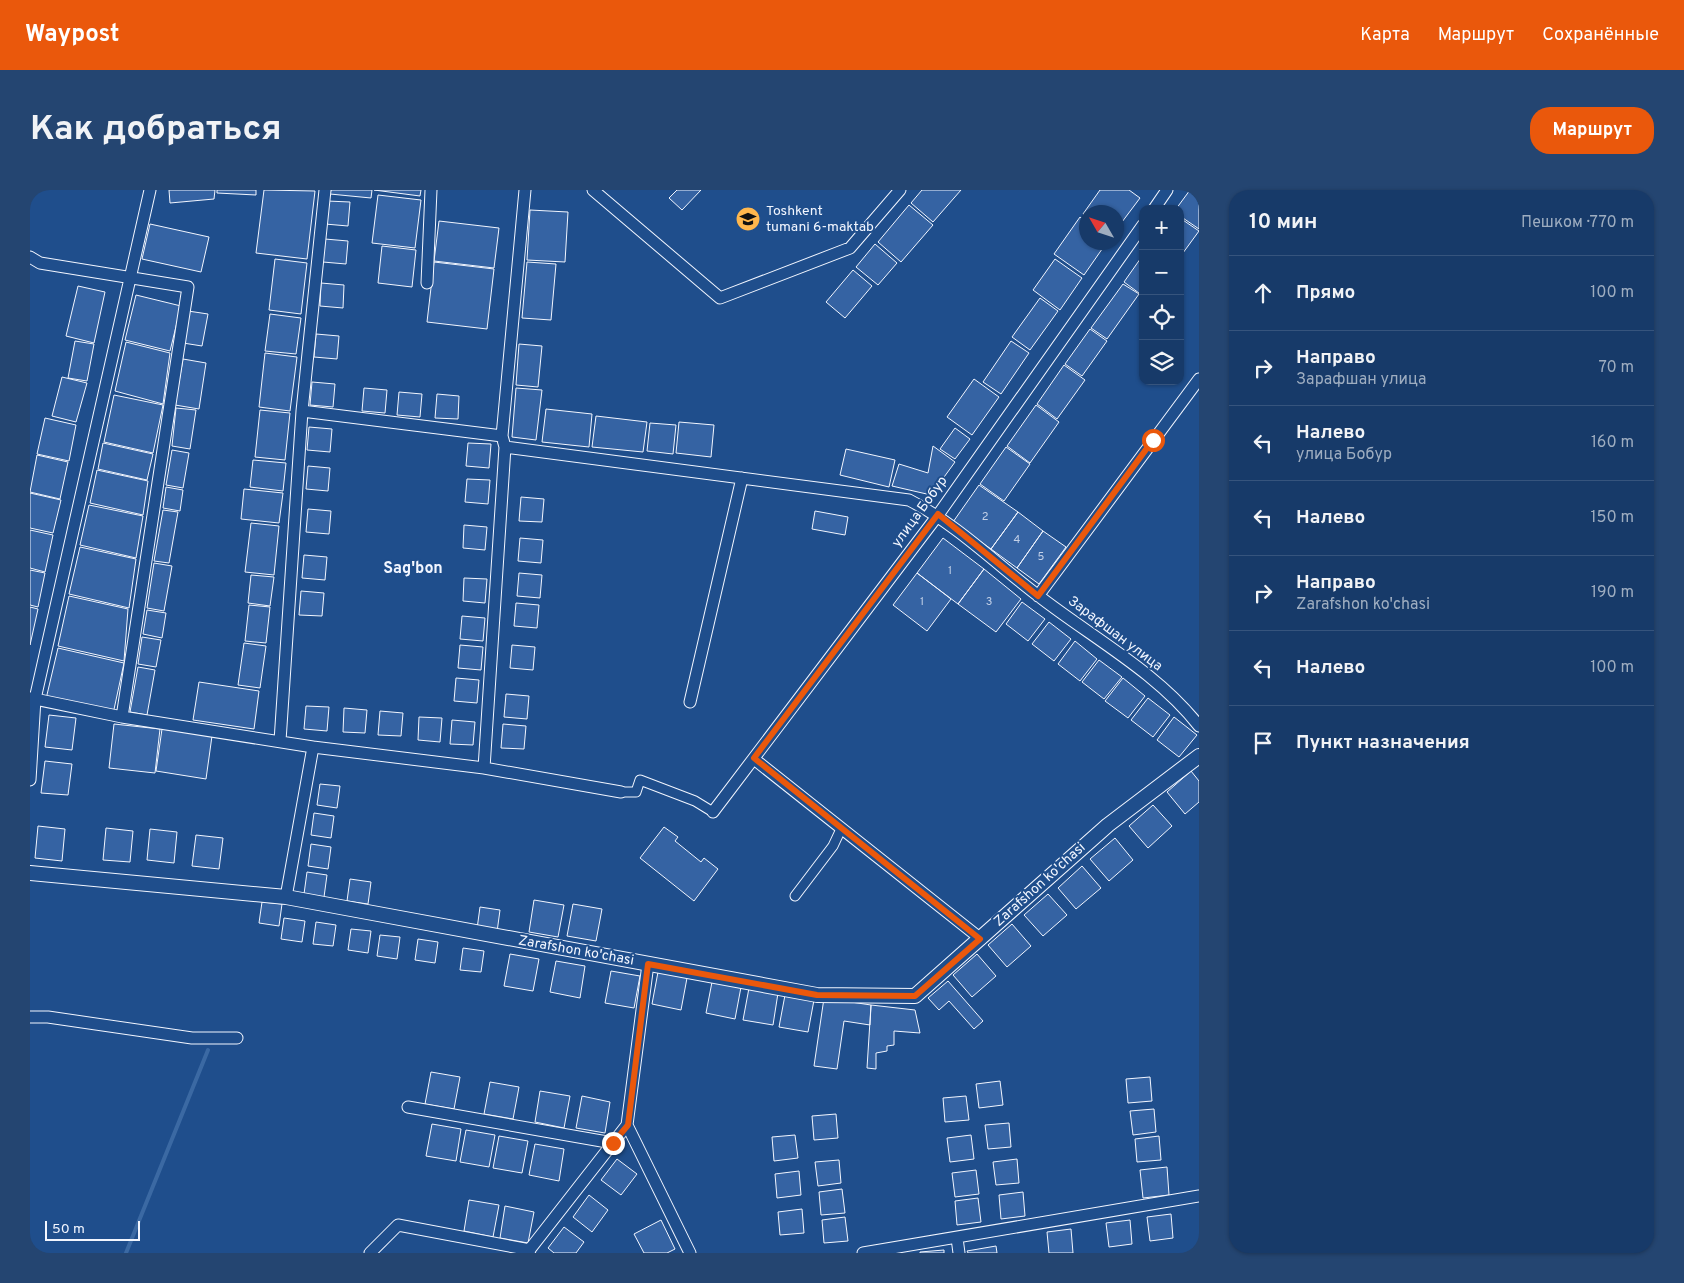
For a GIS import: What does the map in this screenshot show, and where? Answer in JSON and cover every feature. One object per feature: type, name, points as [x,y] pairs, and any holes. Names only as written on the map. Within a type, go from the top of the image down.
[{"type":"street","points":[[30,780],[32,699],[150,190]]},
{"type":"street","points":[[280,741],[302,411],[325,190]]},
{"type":"street","points":[[427,282],[430,190]]},
{"type":"street","points":[[484,768],[503,442],[525,190]]},
{"type":"street","points":[[593,190],[720,298],[850,248],[900,190]]},
{"type":"street","points":[[1157,205],[1167,190]]},
{"type":"street","name":"улица Бобур","points":[[713,812],[938,514],[1139,231]]},
{"type":"street","points":[[30,257],[40,263],[188,287],[122,717]]},
{"type":"street","points":[[1038,596],[1199,379]]},
{"type":"street","name":"Зарафшан улица","points":[[302,411],[742,478],[909,500],[938,514],[1038,596],[1182,704],[1199,726]]},
{"type":"street","points":[[690,702],[742,478]]},
{"type":"street","points":[[32,699],[122,717],[313,747],[484,768],[621,792],[636,792],[640,780],[695,801],[713,812]]},
{"type":"street","points":[[286,897],[313,747]]},
{"type":"street","name":"Zarafshon ko'chasi","points":[[30,873],[286,897],[817,995],[915,996],[1108,825],[1199,756]]},
{"type":"street","points":[[754,758],[980,939]]},
{"type":"street","points":[[795,896],[833,846],[841,829]]},
{"type":"street","points":[[370,1253],[398,1226],[528,1251],[628,1125],[648,964]]},
{"type":"street","points":[[30,1017],[48,1017],[192,1038],[237,1038]]},
{"type":"street","points":[[408,1107],[613,1143]]},
{"type":"street","points":[[628,1125],[690,1253]]},
{"type":"street","points":[[863,1253],[1199,1196]]},
{"type":"street","points":[[957,1238],[959,1253]]},
{"type":"building","points":[[169,190],[215,190],[214,199],[170,203]]},
{"type":"building","points":[[217,190],[256,190],[256,195],[217,193]]},
{"type":"building","points":[[264,190],[315,191],[307,259],[256,253]]},
{"type":"building","points":[[331,190],[372,190],[371,198],[330,194]]},
{"type":"building","points":[[374,190],[421,190],[420,196]]},
{"type":"building","points":[[677,190],[701,190],[682,210],[669,198]]},
{"type":"building","points":[[922,190],[961,190],[933,222],[911,203]]},
{"type":"building","points":[[1100,190],[1129,190],[1140,198],[1124,219],[1124,205],[1089,205]]},
{"type":"building","points":[[1190,190],[1199,190],[1199,229],[1184,219],[1184,205],[1179,205]]},
{"type":"building","points":[[378,195],[421,200],[415,248],[372,243]]},
{"type":"building","points":[[327,201],[350,202],[348,226],[325,224]]},
{"type":"building","points":[[909,205],[933,225],[901,262],[878,242]]},
{"type":"building","points":[[530,210],[568,212],[565,262],[527,260]]},
{"type":"building","points":[[1079,218],[1079,250],[1101,250],[1084,275],[1054,254]]},
{"type":"building","points":[[439,221],[499,228],[494,268],[434,261]]},
{"type":"building","points":[[1184,221],[1199,231],[1184,252]]},
{"type":"building","points":[[150,224],[209,237],[201,272],[142,259]]},
{"type":"building","points":[[325,239],[348,241],[346,264],[323,262]]},
{"type":"building","points":[[875,244],[897,263],[878,285],[856,267]]},
{"type":"building","points":[[382,246],[416,250],[412,287],[378,283]]},
{"type":"building","points":[[275,259],[307,263],[301,314],[269,310]]},
{"type":"building","points":[[1055,259],[1082,278],[1060,310],[1033,290]]},
{"type":"building","points":[[1139,261],[1139,293],[1124,282]]},
{"type":"building","points":[[434,262],[494,269],[487,329],[427,322]]},
{"type":"building","points":[[527,262],[556,264],[551,320],[522,318]]},
{"type":"building","points":[[853,270],[872,286],[845,318],[826,302]]},
{"type":"building","points":[[321,283],[344,285],[343,308],[320,306]]},
{"type":"building","points":[[1123,284],[1139,294],[1107,339],[1091,328]]},
{"type":"building","points":[[78,286],[105,292],[94,343],[66,336]]},
{"type":"building","points":[[136,295],[181,306],[170,351],[125,340]]},
{"type":"building","points":[[1040,298],[1058,311],[1030,350],[1012,337]]},
{"type":"building","points":[[188,311],[208,314],[202,346],[183,343]]},
{"type":"building","points":[[270,314],[301,318],[296,354],[265,351]]},
{"type":"building","points":[[1090,329],[1107,341],[1082,376],[1065,364]]},
{"type":"building","points":[[316,334],[339,336],[337,359],[314,357]]},
{"type":"building","points":[[75,341],[94,344],[87,381],[68,378]]},
{"type":"building","points":[[1011,341],[1029,353],[1001,394],[983,382]]},
{"type":"building","points":[[126,342],[170,353],[163,404],[115,391]]},
{"type":"building","points":[[519,344],[542,346],[538,387],[516,385]]},
{"type":"building","points":[[265,353],[297,357],[290,411],[259,407]]},
{"type":"building","points":[[183,359],[206,363],[199,409],[175,405]]},
{"type":"building","points":[[1064,365],[1085,380],[1057,419],[1037,404]]},
{"type":"building","points":[[62,377],[87,383],[76,422],[52,416]]},
{"type":"building","points":[[974,379],[999,397],[972,435],[947,417]]},
{"type":"building","points":[[312,382],[335,384],[333,407],[310,405]]},
{"type":"building","points":[[364,388],[387,390],[385,413],[362,411]]},
{"type":"building","points":[[516,388],[542,390],[536,440],[512,437]]},
{"type":"building","points":[[399,392],[422,394],[420,417],[397,415]]},
{"type":"building","points":[[437,394],[459,396],[458,419],[435,418]]},
{"type":"building","points":[[114,395],[163,405],[153,453],[104,442]]},
{"type":"building","points":[[1036,405],[1059,422],[1030,463],[1007,446]]},
{"type":"building","points":[[176,408],[196,410],[190,449],[172,446]]},
{"type":"building","points":[[546,409],[592,414],[589,447],[542,442]]},
{"type":"building","points":[[260,410],[290,413],[285,460],[255,457]]},
{"type":"building","points":[[596,416],[647,422],[643,452],[592,447]]},
{"type":"building","points":[[45,418],[76,425],[69,461],[37,454]]},
{"type":"building","points":[[679,422],[714,425],[711,457],[676,453]]},
{"type":"building","points":[[650,423],[676,425],[673,454],[647,451]]},
{"type":"building","points":[[309,427],[332,429],[330,452],[307,450]]},
{"type":"building","points":[[955,428],[970,439],[955,459],[940,449]]},
{"type":"building","points":[[103,443],[153,454],[147,480],[98,469]]},
{"type":"building","points":[[468,443],[491,444],[489,468],[466,466]]},
{"type":"building","points":[[933,446],[955,462],[931,495],[892,486],[899,464],[928,473]]},
{"type":"building","points":[[1006,447],[1030,464],[1004,501],[980,484]]},
{"type":"building","points":[[846,449],[895,460],[889,487],[840,475]]},
{"type":"building","points":[[172,450],[189,453],[183,488],[166,485]]},
{"type":"building","points":[[37,455],[68,462],[60,499],[30,492]]},
{"type":"building","points":[[253,460],[286,463],[283,491],[250,487]]},
{"type":"building","points":[[308,466],[330,468],[328,491],[306,489]]},
{"type":"building","points":[[97,470],[148,481],[143,515],[90,503]]},
{"type":"building","points":[[467,479],[490,480],[488,504],[465,502]]},
{"type":"building","points":[[979,485],[1018,512],[991,549],[953,522]]},
{"type":"building","points":[[166,487],[183,490],[180,511],[163,508]]},
{"type":"building","points":[[244,489],[283,493],[279,523],[241,519]]},
{"type":"building","points":[[30,493],[61,500],[53,533],[30,528]]},
{"type":"building","points":[[521,497],[544,499],[542,522],[519,521]]},
{"type":"building","points":[[89,505],[143,516],[136,558],[80,545]]},
{"type":"building","points":[[308,509],[331,511],[329,534],[306,532]]},
{"type":"building","points":[[163,510],[178,512],[169,563],[154,561]]},
{"type":"building","points":[[815,511],[848,517],[845,535],[812,529]]},
{"type":"building","points":[[1018,512],[1043,531],[1017,568],[991,549]]},
{"type":"building","points":[[251,523],[279,526],[274,575],[245,572]]},
{"type":"building","points":[[464,525],[487,527],[485,550],[463,548]]},
{"type":"building","points":[[30,530],[53,535],[45,572],[30,568]]},
{"type":"building","points":[[1043,531],[1066,547],[1039,584],[1017,568]]},
{"type":"building","points":[[520,538],[543,540],[541,563],[518,561]]},
{"type":"building","points":[[943,538],[984,569],[958,604],[917,573]]},
{"type":"building","points":[[80,547],[136,559],[129,608],[69,594]]},
{"type":"building","points":[[304,555],[327,557],[325,580],[302,578]]},
{"type":"building","points":[[154,563],[172,566],[164,611],[147,608]]},
{"type":"building","points":[[984,569],[1021,599],[996,632],[958,604]]},
{"type":"building","points":[[30,570],[45,573],[38,607],[30,605]]},
{"type":"building","points":[[519,573],[542,575],[540,598],[517,596]]},
{"type":"building","points":[[917,573],[951,599],[927,631],[893,605]]},
{"type":"building","points":[[251,575],[274,577],[270,606],[248,603]]},
{"type":"building","points":[[464,578],[487,579],[485,603],[463,601]]},
{"type":"building","points":[[301,591],[324,593],[322,616],[299,615]]},
{"type":"building","points":[[69,596],[128,609],[124,661],[58,646]]},
{"type":"building","points":[[1022,602],[1045,619],[1028,641],[1006,624]]},
{"type":"building","points":[[516,603],[539,605],[537,628],[514,626]]},
{"type":"building","points":[[249,605],[270,607],[266,643],[245,641]]},
{"type":"building","points":[[30,607],[38,609],[30,645]]},
{"type":"building","points":[[147,610],[166,613],[162,638],[143,634]]},
{"type":"building","points":[[462,616],[485,618],[483,641],[460,639]]},
{"type":"building","points":[[1049,622],[1071,639],[1054,661],[1032,644]]},
{"type":"building","points":[[142,637],[161,640],[156,667],[138,664]]},
{"type":"building","points":[[1075,641],[1097,659],[1080,681],[1058,664]]},
{"type":"building","points":[[244,643],[266,646],[260,688],[238,685]]},
{"type":"building","points":[[460,645],[483,647],[481,670],[458,668]]},
{"type":"building","points":[[512,645],[535,647],[533,670],[510,668]]},
{"type":"building","points":[[58,648],[124,663],[113,714],[46,699]]},
{"type":"building","points":[[1099,660],[1122,677],[1104,699],[1082,682]]},
{"type":"building","points":[[138,667],[155,670],[147,715],[130,712]]},
{"type":"building","points":[[456,678],[479,680],[477,703],[454,701]]},
{"type":"building","points":[[1123,678],[1145,696],[1128,718],[1105,701]]},
{"type":"building","points":[[199,682],[259,691],[254,729],[193,720]]},
{"type":"building","points":[[506,694],[529,696],[527,719],[504,717]]},
{"type":"building","points":[[1148,698],[1170,715],[1153,737],[1131,720]]},
{"type":"building","points":[[306,706],[329,707],[327,731],[304,729]]},
{"type":"building","points":[[344,708],[367,710],[365,733],[343,732]]},
{"type":"building","points":[[380,711],[403,713],[401,736],[378,735]]},
{"type":"building","points":[[49,715],[76,718],[72,750],[45,747]]},
{"type":"building","points":[[419,717],[442,718],[440,742],[418,740]]},
{"type":"building","points":[[1174,717],[1197,735],[1179,757],[1157,740]]},
{"type":"building","points":[[452,720],[475,722],[473,745],[450,744]]},
{"type":"building","points":[[114,724],[160,729],[155,773],[109,768]]},
{"type":"building","points":[[503,724],[526,726],[524,749],[501,748]]},
{"type":"building","points":[[162,729],[212,736],[206,779],[156,771]]},
{"type":"building","points":[[45,761],[72,764],[68,795],[41,793]]},
{"type":"building","points":[[1191,771],[1199,781],[1199,802],[1185,814],[1167,792]]},
{"type":"building","points":[[320,784],[340,786],[337,808],[317,805]]},
{"type":"building","points":[[1153,805],[1172,826],[1148,848],[1129,826]]},
{"type":"building","points":[[314,813],[334,816],[331,838],[311,835]]},
{"type":"building","points":[[38,826],[65,829],[62,861],[35,858]]},
{"type":"building","points":[[664,827],[678,837],[675,841],[701,862],[704,858],[718,869],[694,901],[640,858]]},
{"type":"building","points":[[106,828],[133,831],[130,862],[103,860]]},
{"type":"building","points":[[150,829],[177,832],[174,863],[147,860]]},
{"type":"building","points":[[196,835],[223,838],[219,869],[192,866]]},
{"type":"building","points":[[1115,838],[1133,860],[1109,881],[1090,859]]},
{"type":"building","points":[[311,844],[331,847],[328,869],[308,866]]},
{"type":"building","points":[[1082,866],[1101,888],[1076,909],[1058,888]]},
{"type":"building","points":[[307,872],[327,875],[324,897],[304,894]]},
{"type":"building","points":[[350,879],[371,882],[368,904],[347,901]]},
{"type":"building","points":[[1048,894],[1067,915],[1043,936],[1024,915]]},
{"type":"building","points":[[534,900],[564,905],[558,937],[529,932]]},
{"type":"building","points":[[262,902],[282,904],[279,926],[259,923]]},
{"type":"building","points":[[573,904],[602,909],[596,941],[567,936]]},
{"type":"building","points":[[480,907],[500,910],[497,932],[477,929]]},
{"type":"building","points":[[284,918],[305,921],[302,942],[281,939]]},
{"type":"building","points":[[316,922],[336,925],[333,946],[313,944]]},
{"type":"building","points":[[1012,924],[1031,946],[1007,967],[988,945]]},
{"type":"building","points":[[351,929],[371,931],[368,953],[348,950]]},
{"type":"building","points":[[380,935],[400,937],[397,959],[377,956]]},
{"type":"building","points":[[418,939],[438,942],[435,963],[415,960]]},
{"type":"building","points":[[463,948],[484,951],[481,972],[460,970]]},
{"type":"building","points":[[510,954],[539,959],[533,991],[504,986]]},
{"type":"building","points":[[977,954],[996,976],[972,997],[953,975]]},
{"type":"building","points":[[556,961],[585,966],[580,998],[550,992]]},
{"type":"building","points":[[611,971],[640,976],[634,1008],[605,1003]]},
{"type":"building","points":[[658,972],[687,978],[681,1010],[652,1004]]},
{"type":"building","points":[[948,981],[983,1021],[974,1029],[949,1001],[939,1010],[928,998]]},
{"type":"building","points":[[712,982],[741,987],[735,1019],[706,1013]]},
{"type":"building","points":[[749,988],[778,993],[773,1025],[743,1020]]},
{"type":"building","points":[[785,995],[814,1000],[808,1032],[779,1027]]},
{"type":"building","points":[[824,998],[871,1005],[870,1025],[844,1021],[837,1069],[814,1066]]},
{"type":"building","points":[[871,1005],[915,1010],[920,1033],[894,1031],[894,1045],[887,1046],[887,1051],[876,1053],[876,1069],[867,1068]]},
{"type":"building","points":[[431,1072],[460,1077],[454,1109],[425,1104]]},
{"type":"building","points":[[1150,1077],[1152,1101],[1128,1103],[1126,1079]]},
{"type":"building","points":[[1000,1081],[1003,1105],[979,1108],[976,1084]]},
{"type":"building","points":[[490,1082],[519,1087],[513,1119],[484,1114]]},
{"type":"building","points":[[540,1091],[570,1096],[564,1128],[535,1122]]},
{"type":"building","points":[[582,1096],[610,1102],[605,1133],[576,1128]]},
{"type":"building","points":[[966,1096],[969,1120],[945,1122],[943,1098]]},
{"type":"building","points":[[1154,1109],[1156,1132],[1133,1135],[1130,1111]]},
{"type":"building","points":[[836,1114],[838,1138],[814,1140],[812,1116]]},
{"type":"building","points":[[1009,1123],[1011,1147],[988,1149],[985,1125]]},
{"type":"building","points":[[432,1124],[461,1129],[456,1161],[426,1156]]},
{"type":"building","points":[[466,1130],[495,1135],[489,1167],[460,1162]]},
{"type":"building","points":[[795,1135],[798,1158],[774,1161],[772,1137]]},
{"type":"building","points":[[971,1135],[974,1159],[950,1162],[947,1138]]},
{"type":"building","points":[[499,1136],[528,1141],[522,1173],[493,1168]]},
{"type":"building","points":[[1159,1136],[1161,1160],[1137,1162],[1135,1139]]},
{"type":"building","points":[[535,1144],[564,1149],[559,1181],[529,1175]]},
{"type":"building","points":[[617,1159],[637,1174],[621,1195],[601,1180]]},
{"type":"building","points":[[1017,1159],[1019,1183],[996,1185],[993,1162]]},
{"type":"building","points":[[839,1160],[841,1183],[818,1186],[815,1162]]},
{"type":"building","points":[[1167,1167],[1169,1195],[1143,1198],[1140,1170]]},
{"type":"building","points":[[976,1170],[979,1194],[955,1197],[952,1173]]},
{"type":"building","points":[[799,1171],[801,1195],[777,1198],[775,1174]]},
{"type":"building","points":[[842,1189],[845,1213],[821,1215],[819,1192]]},
{"type":"building","points":[[1023,1192],[1025,1216],[1001,1219],[999,1195]]},
{"type":"building","points":[[589,1195],[608,1210],[592,1232],[573,1217]]},
{"type":"building","points":[[978,1198],[981,1222],[957,1225],[955,1201]]},
{"type":"building","points":[[469,1200],[499,1205],[493,1237],[464,1231]]},
{"type":"building","points":[[505,1206],[534,1212],[528,1243],[500,1238]]},
{"type":"building","points":[[802,1209],[804,1233],[780,1235],[778,1212]]},
{"type":"building","points":[[1171,1214],[1173,1238],[1150,1241],[1147,1217]]},
{"type":"building","points":[[845,1217],[848,1241],[824,1243],[822,1220]]},
{"type":"building","points":[[661,1220],[675,1249],[667,1253],[644,1253],[634,1234]]},
{"type":"building","points":[[1130,1220],[1132,1244],[1109,1247],[1106,1223]]},
{"type":"building","points":[[564,1227],[584,1242],[576,1253],[554,1253],[548,1248]]},
{"type":"building","points":[[1071,1229],[1073,1253],[1049,1253],[1047,1232]]},
{"type":"building","points":[[996,1246],[997,1253],[968,1253],[967,1251]]},
{"type":"building","points":[[944,1250],[944,1253],[920,1253],[920,1252]]},
{"type":"waterway","points":[[126,1253],[208,1050]]},
{"type":"place","name":"Toshkent tumani 6-maktab","points":[[748,219]]},
{"type":"district","name":"Sag'bon","points":[[413,569]]},
{"type":"route","points":[[613,1143],[628,1125],[648,964],[817,995],[915,996],[980,939],[754,758],[938,514],[1038,596],[1153,440]]}]
